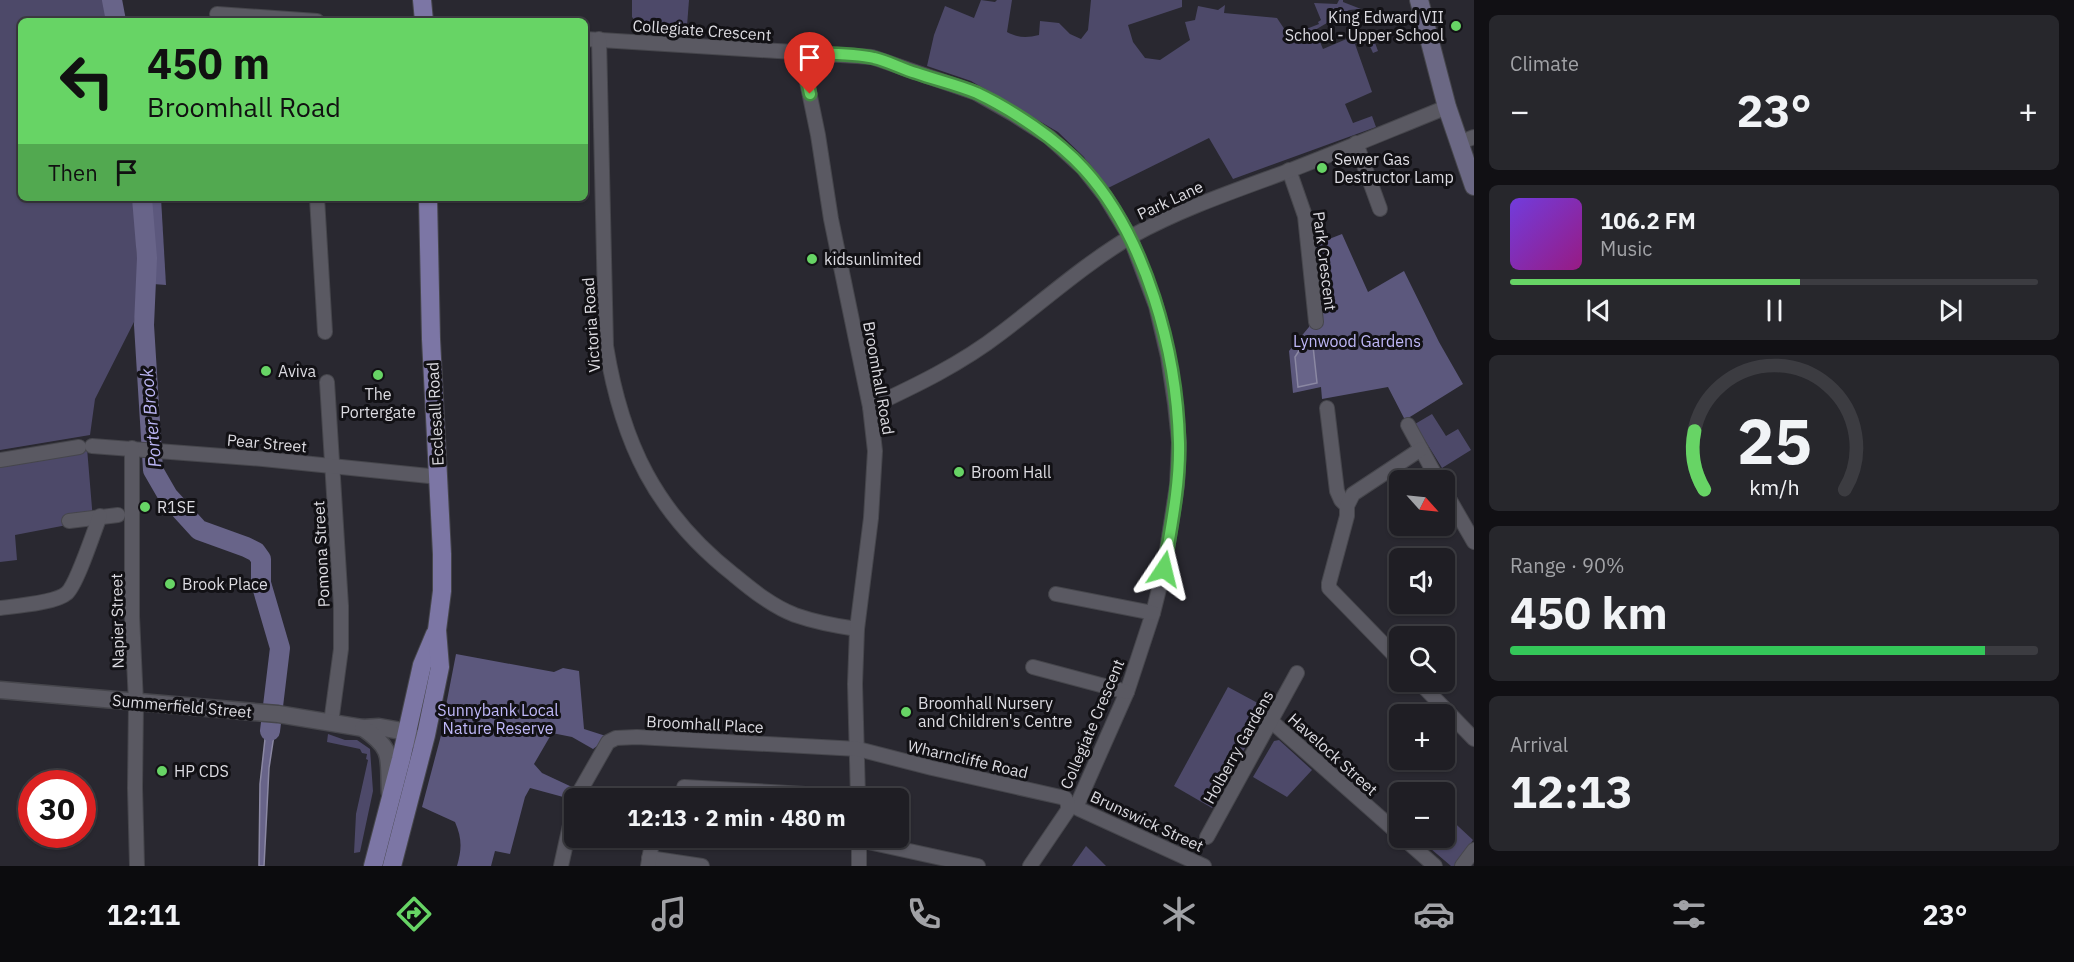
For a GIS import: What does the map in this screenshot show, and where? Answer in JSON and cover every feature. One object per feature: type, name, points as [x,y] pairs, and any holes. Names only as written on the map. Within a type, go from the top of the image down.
[{"type":"main road","points":[[422,0],[424,18]]},
{"type":"main road","points":[[1419,0],[1447,107],[1466,140],[1474,186]]},
{"type":"main road","name":"Ecclesall Road","points":[[392,866],[440,667],[437,630],[442,571],[431,339],[428,201]]},
{"type":"main road","name":"Ecclesall Road","points":[[373,866],[422,665],[437,630]]},
{"type":"street","points":[[216,12],[278,18]]},
{"type":"street","name":"Collegiate Crescent","points":[[592,39],[872,57],[976,93],[1049,137],[1083,168],[1105,196],[1130,237],[1156,306],[1168,357],[1179,442],[1174,508],[1164,569],[1153,613],[1127,692],[1087,780],[1030,866]]},
{"type":"street","name":"Victoria Road","points":[[592,39],[606,346],[622,419],[635,452],[671,514],[696,541],[758,595],[793,614],[822,623],[857,629]]},
{"type":"street","name":"Broomhall Road","points":[[801,53],[818,135],[831,219],[870,407],[875,451],[870,526],[857,629],[855,684],[858,788]]},
{"type":"street","name":"Park Lane","points":[[870,407],[917,385],[966,357],[1130,237],[1189,208],[1447,107]]},
{"type":"street","points":[[1356,143],[1380,209]]},
{"type":"street","name":"Park Crescent","points":[[1289,170],[1305,216],[1316,322]]},
{"type":"street","points":[[317,201],[325,332]]},
{"type":"street","name":"Pomona Street","points":[[327,382],[341,649],[331,723]]},
{"type":"street","points":[[1328,408],[1337,491],[1347,506]]},
{"type":"street","points":[[1408,425],[1433,470]]},
{"type":"street","name":"Pear Street","points":[[0,460],[86,446],[159,450],[439,477]]},
{"type":"street","name":"Napier Street","points":[[137,866],[136,703],[132,616],[138,449]]},
{"type":"street","points":[[1389,650],[1329,588],[1329,583],[1347,516],[1347,506],[1355,491],[1421,449]]},
{"type":"street","points":[[1455,509],[1474,542]]},
{"type":"street","points":[[69,521],[118,515]]},
{"type":"street","points":[[0,608],[58,598],[67,593],[74,583],[100,516]]},
{"type":"street","points":[[1056,594],[1153,613]]},
{"type":"street","points":[[1033,667],[1127,692]]},
{"type":"street","name":"Holberry Gardens","points":[[1207,837],[1297,673]]},
{"type":"street","name":"Summerfield Street","points":[[0,690],[272,714],[363,728],[379,727],[407,732]]},
{"type":"street","points":[[1429,692],[1474,739]]},
{"type":"street","name":"Havelock Street","points":[[1271,721],[1389,826]]},
{"type":"street","name":"Ecclesall Road","points":[[363,728],[380,740],[387,751],[390,800]]},
{"type":"street","points":[[407,732],[417,739],[422,748]]},
{"type":"street","name":"Broomhall Place","points":[[581,788],[608,742],[616,738],[638,737],[858,749]]},
{"type":"street","name":"Wharncliffe Road","points":[[858,749],[1065,798],[1072,804]]},
{"type":"street","points":[[684,787],[701,788]]},
{"type":"street","name":"Brunswick Street","points":[[1072,804],[1204,866]]},
{"type":"street","points":[[561,866],[565,848]]},
{"type":"street","points":[[859,848],[860,866]]},
{"type":"street","points":[[902,848],[978,866]]},
{"type":"street","name":"Havelock Street","points":[[1414,848],[1435,866]]},
{"type":"street","points":[[1462,866],[1474,849]]},
{"type":"street","points":[[648,862],[702,866]]},
{"type":"shaded area","points":[[0,0],[110,0],[113,18],[18,18],[18,201],[134,201],[139,296],[134,322],[95,399],[90,435],[0,450]]},
{"type":"shaded area","points":[[632,0],[689,0],[687,26],[636,22],[632,17]]},
{"type":"shaded area","points":[[981,0],[995,2],[1012,0],[1007,32],[1011,34],[1023,37],[1039,35],[1040,21],[1059,23],[1070,34],[1081,39],[1088,30],[1091,0],[1182,0],[1182,7],[1128,25],[1133,42],[1145,58],[1160,60],[1190,40],[1185,22],[1195,20],[1198,6],[1218,10],[1225,5],[1224,13],[1277,18],[1291,35],[1319,24],[1321,20],[1314,3],[1337,4],[1339,0],[1343,0],[1361,9],[1349,10],[1315,30],[1323,49],[1370,29],[1378,51],[1373,53],[1367,40],[1355,44],[1372,92],[1345,104],[1353,123],[1372,116],[1376,127],[1233,179],[1209,138],[1104,190],[1084,157],[1058,132],[971,81],[927,66],[934,35],[945,6],[974,18]]},
{"type":"shaded area","points":[[1302,346],[1313,346],[1317,383],[1298,387],[1295,357]]},
{"type":"shaded area","points":[[1432,414],[1446,436],[1458,429],[1471,450],[1442,468],[1415,424]]},
{"type":"shaded area","points":[[87,448],[93,520],[15,535],[17,560],[0,562],[0,465]]},
{"type":"shaded area","points":[[274,658],[284,659],[278,703],[269,701]]},
{"type":"shaded area","points":[[1228,687],[1267,708],[1212,808],[1174,786]]},
{"type":"shaded area","points":[[267,721],[276,722],[269,768],[264,866],[259,866],[260,784]]},
{"type":"shaded area","points":[[328,734],[345,740],[357,740],[370,749],[373,791],[360,852],[354,853],[356,814],[368,760],[366,759],[367,754],[362,753],[360,749],[327,742]]},
{"type":"shaded area","points":[[1279,740],[1312,770],[1287,797],[1253,777],[1274,741]]},
{"type":"shaded area","points":[[1455,823],[1473,840],[1455,866],[1451,866],[1430,848],[1455,848]]},
{"type":"shaded area","points":[[1086,846],[1106,866],[1072,866]]},
{"type":"green space","points":[[148,201],[161,201],[166,285],[153,284]]},
{"type":"green space","name":"Lynwood Gardens","points":[[1342,234],[1368,292],[1404,271],[1439,342],[1463,384],[1405,420],[1388,387],[1322,399],[1321,387],[1293,393],[1289,351],[1309,327],[1311,246]]},
{"type":"green space","name":"Sunnybank Local Nature Reserve","points":[[456,654],[554,672],[563,668],[579,671],[584,729],[609,737],[593,749],[572,737],[552,733],[534,764],[542,773],[572,788],[564,788],[564,797],[530,788],[525,797],[510,854],[495,851],[491,866],[457,866],[461,844],[455,822],[422,807],[443,721]]},
{"type":"waterway","name":"Porter Brook","points":[[112,0],[115,18]]},
{"type":"waterway","name":"Porter Brook","points":[[142,201],[147,258],[144,325],[153,470],[168,496],[199,530],[246,547],[256,552],[261,559],[261,583],[280,648],[270,731]]},
{"type":"place","name":"King Edward VII School - Upper School","points":[[1456,26]]},
{"type":"place","name":"Sewer Gas Destructor Lamp","points":[[1322,168]]},
{"type":"place","name":"kidsunlimited","points":[[812,259]]},
{"type":"place","name":"Aviva","points":[[266,371]]},
{"type":"place","name":"The Portergate","points":[[378,375]]},
{"type":"place","name":"Broom Hall","points":[[959,472]]},
{"type":"place","name":"R1SE","points":[[145,507]]},
{"type":"place","name":"Brook Place","points":[[170,584]]},
{"type":"place","name":"Broomhall Nursery and Children's Centre","points":[[906,712]]},
{"type":"place","name":"HP CDS","points":[[162,771]]},
{"type":"route","points":[[810,94],[801,53],[872,57],[976,93],[1013,114],[1049,137],[1083,168],[1105,196],[1130,237],[1144,269],[1156,306],[1172,380],[1179,442],[1177,484],[1164,569]]}]
